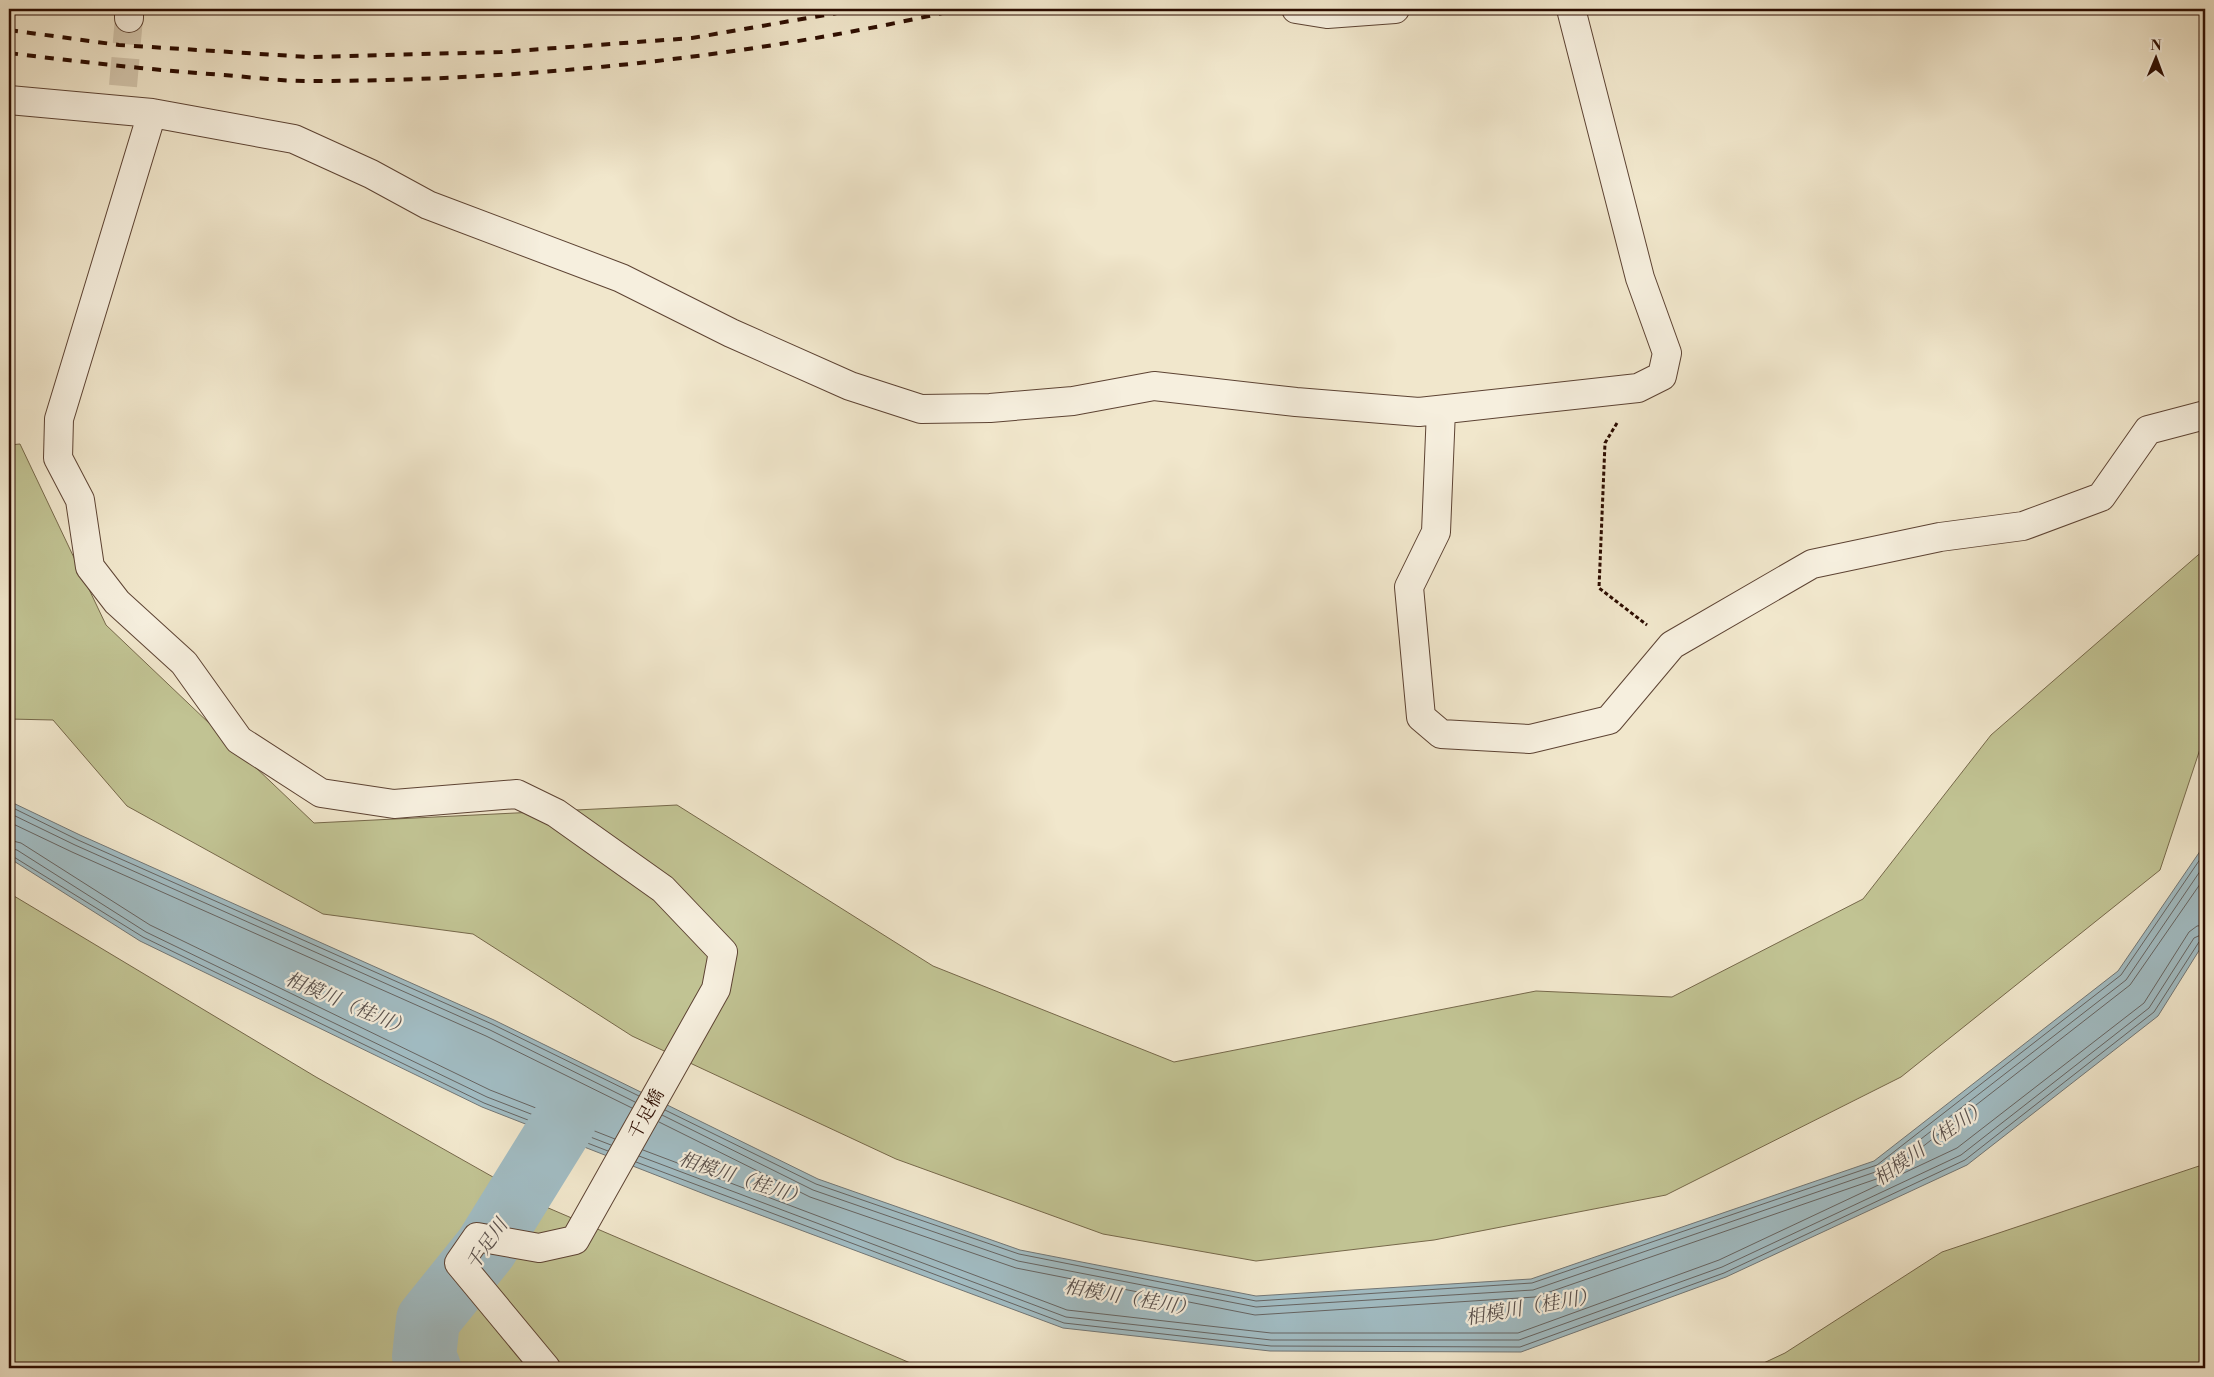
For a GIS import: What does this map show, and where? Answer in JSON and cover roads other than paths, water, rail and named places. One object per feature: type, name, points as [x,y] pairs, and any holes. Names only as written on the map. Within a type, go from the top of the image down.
[{"type":"street","points":[[1296,9],[1327,14],[1395,9]]},
{"type":"street","points":[[9,100],[118,97],[152,113],[294,139],[371,174],[428,205],[621,278],[731,333],[850,386],[921,409],[990,408],[1073,401],[1154,386],[1296,402],[1419,412],[1638,388],[1662,376],[1667,353],[1640,278],[1571,9]]},
{"type":"street","name":"千足橋","points":[[152,113],[59,419],[58,458],[80,500],[90,567],[117,602],[184,663],[239,740],[322,793],[394,804],[517,794],[556,813],[663,889],[723,952],[716,989],[576,1240],[539,1248],[477,1237],[459,1263],[546,1368]]},
{"type":"street","points":[[1440,410],[1436,532],[1409,587],[1421,718],[1441,734],[1530,739],[1609,720],[1672,645],[1812,564],[1940,537],[2023,526],[2100,497],[2148,430],[2205,415]]},
{"type":"water","name":"相模川（桂川）","points":[[9,801],[80,835],[494,1020],[818,1179],[1020,1250],[1256,1296],[1531,1279],[1874,1161],[2118,971],[2205,844],[2205,941],[2158,1016],[1967,1165],[1726,1277],[1521,1352],[1270,1351],[1063,1328],[712,1197],[482,1107],[140,941],[9,858]]},
{"type":"waterway","name":"千足川","points":[[429,1368],[424,1357],[428,1320],[486,1248],[564,1122]]},
{"type":"tunnel","points":[[123,86],[129,18]]},
{"type":"railway","points":[[9,30],[119,45],[309,57],[501,52],[692,38],[860,9]]},
{"type":"railway","points":[[9,53],[90,63],[286,80],[388,80],[471,77],[553,71],[717,53],[799,41],[960,9]]}]
